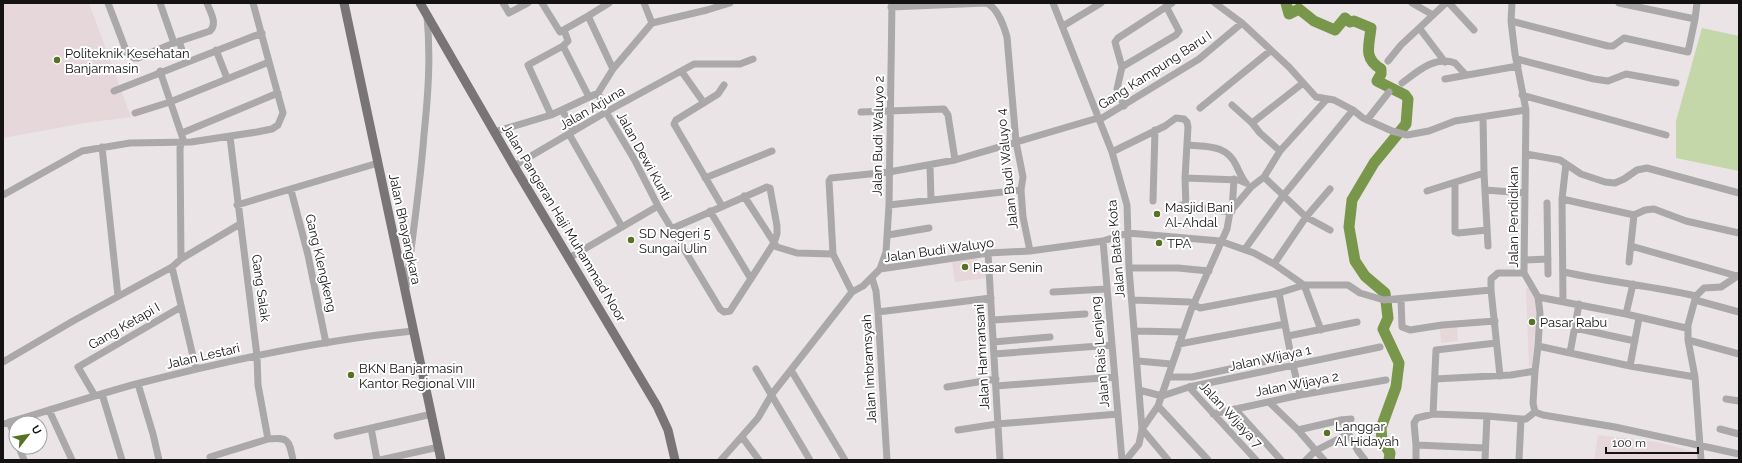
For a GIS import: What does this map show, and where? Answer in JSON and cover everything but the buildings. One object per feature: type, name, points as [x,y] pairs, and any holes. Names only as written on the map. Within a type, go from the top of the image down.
[{"type":"main road","name":"Jalan Bhayangkara","points":[[344,3],[413,331],[442,460]]},
{"type":"main road","name":"Jalan Pangeran Haji Muhammad Noor","points":[[422,3],[494,132],[657,406],[668,430],[675,460]]},
{"type":"street","points":[[108,3],[127,53],[138,58],[177,42],[210,31],[213,22],[207,3]]},
{"type":"street","points":[[160,3],[186,62]]},
{"type":"street","points":[[3,195],[82,151],[130,143],[182,142],[230,137],[272,129],[279,124],[283,113],[253,3]]},
{"type":"street","points":[[503,3],[510,13],[528,3]]},
{"type":"street","points":[[542,3],[559,31],[564,30],[609,3]]},
{"type":"street","points":[[644,3],[652,23]]},
{"type":"street","points":[[494,132],[551,115],[598,93],[613,69],[652,23],[706,7],[730,3]]},
{"type":"street","name":"Jalan Batas Kota","points":[[1053,3],[1112,152],[1127,205],[1129,268],[1138,361],[1142,429],[1138,444],[1129,457]]},
{"type":"street","points":[[1063,26],[1101,3]]},
{"type":"street","points":[[1215,3],[1242,23],[1289,67],[1316,97],[1334,100],[1353,110],[1363,118],[1392,131],[1407,135],[1429,131],[1455,121],[1526,110]]},
{"type":"street","points":[[1412,3],[1433,15]]},
{"type":"street","points":[[1388,61],[1405,41],[1448,3],[1474,30]]},
{"type":"street","name":"Jalan Pendidikan","points":[[1512,3],[1511,21],[1515,54],[1518,63],[1522,96],[1526,110],[1524,273],[1538,297],[1540,313],[1533,403],[1535,412]]},
{"type":"street","points":[[1619,3],[1696,19]]},
{"type":"street","points":[[1511,21],[1608,46],[1613,46],[1624,38],[1688,52],[1696,19],[1697,3]]},
{"type":"street","name":"Jalan Budi Waluyo 4","points":[[892,5],[986,4],[994,9],[1004,27],[1007,37],[1016,142],[1022,173],[1021,190],[1023,217],[1030,251]]},
{"type":"street","name":"Jalan Budi Waluyo 2","points":[[880,269],[886,252],[888,236],[892,5]]},
{"type":"street","points":[[1122,67],[1176,35],[1179,31],[1169,5],[1116,40],[1116,49],[1122,67],[1117,89],[1124,106]]},
{"type":"street","points":[[405,293],[420,187],[430,76],[430,44],[427,14]]},
{"type":"street","points":[[588,16],[613,69]]},
{"type":"street","name":"Gang Kampung Baru I","points":[[833,254],[829,181],[833,176],[889,172],[955,160],[1099,119],[1124,106],[1199,59],[1242,23]]},
{"type":"street","points":[[1420,29],[1445,62]]},
{"type":"street","points":[[551,115],[528,65],[563,46],[568,41],[564,30]]},
{"type":"street","points":[[114,91],[160,71],[262,33]]},
{"type":"street","points":[[430,44],[438,40],[443,42]]},
{"type":"street","points":[[563,46],[589,97]]},
{"type":"street","points":[[216,50],[227,78]]},
{"type":"street","points":[[1200,108],[1270,50]]},
{"type":"street","name":"Jalan Arjuna","points":[[514,166],[606,112],[682,72],[694,64],[740,64],[753,59]]},
{"type":"street","points":[[136,114],[170,102],[269,62]]},
{"type":"street","points":[[1402,83],[1432,62],[1455,63],[1466,75]]},
{"type":"street","points":[[1444,79],[1504,70],[1518,63],[1608,81],[1626,74],[1676,83]]},
{"type":"street","points":[[160,71],[183,139],[180,148],[181,259]]},
{"type":"street","points":[[682,72],[704,103]]},
{"type":"street","points":[[1252,123],[1303,83]]},
{"type":"street","points":[[722,206],[674,124],[676,120],[718,94],[724,85]]},
{"type":"street","points":[[1367,120],[1389,92]]},
{"type":"street","points":[[182,133],[278,93]]},
{"type":"street","name":"Jalan Dewi Kunti","points":[[598,93],[606,112],[634,159],[671,229],[724,312],[730,311],[751,279]]},
{"type":"street","points":[[1522,96],[1666,135]]},
{"type":"street","points":[[1231,212],[1251,187],[1264,177],[1280,151],[1328,99]]},
{"type":"street","points":[[1232,105],[1280,151]]},
{"type":"street","points":[[861,112],[944,109],[948,115],[955,160]]},
{"type":"street","points":[[562,110],[572,133],[622,228]]},
{"type":"street","points":[[1245,249],[1283,196],[1353,110]]},
{"type":"street","points":[[1483,117],[1488,246]]},
{"type":"street","points":[[1112,152],[1176,118],[1184,119],[1187,122],[1188,127],[1184,205],[1231,212]]},
{"type":"street","points":[[1153,202],[1155,130]]},
{"type":"street","name":"Gang Salak","points":[[230,137],[237,205],[257,356],[258,385],[268,439]]},
{"type":"street","points":[[1187,145],[1224,150],[1236,164],[1245,182],[1251,187]]},
{"type":"street","points":[[102,147],[118,296]]},
{"type":"street","points":[[705,178],[772,151]]},
{"type":"street","points":[[1526,154],[1560,160],[1581,174],[1605,182],[1615,182],[1637,170],[1647,168],[1739,193]]},
{"type":"street","points":[[237,205],[378,164]]},
{"type":"street","points":[[1563,301],[1564,272],[1562,199],[1566,164]]},
{"type":"street","points":[[930,165],[931,200]]},
{"type":"street","points":[[1427,191],[1484,173]]},
{"type":"street","points":[[1264,177],[1306,217],[1330,230]]},
{"type":"street","points":[[1185,178],[1234,179],[1245,182]]},
{"type":"street","points":[[1168,460],[1142,429],[1159,406],[1164,395],[1171,364],[1193,304],[1209,271],[1220,241],[1227,229],[1231,212],[1234,179]]},
{"type":"street","points":[[1455,182],[1455,232],[1487,230]]},
{"type":"street","points":[[671,229],[710,211],[744,196],[767,187],[770,188],[777,226],[777,234],[774,243],[751,279],[710,211]]},
{"type":"street","points":[[1274,264],[1306,217],[1330,189]]},
{"type":"street","name":"Gang Klengkeng","points":[[291,190],[308,255],[326,343]]},
{"type":"street","points":[[889,205],[1021,190]]},
{"type":"street","points":[[1485,190],[1525,193]]},
{"type":"street","points":[[744,196],[774,243],[781,249],[797,253],[833,254],[852,292]]},
{"type":"street","points":[[1562,199],[1634,215],[1645,210],[1654,209],[1686,221],[1739,233]]},
{"type":"street","points":[[1546,203],[1548,274]]},
{"type":"street","points":[[569,258],[658,206]]},
{"type":"street","points":[[1629,262],[1634,215]]},
{"type":"street","points":[[3,362],[172,267],[181,259],[240,224]]},
{"type":"street","points":[[888,236],[929,228]]},
{"type":"street","points":[[1128,233],[1220,241],[1245,249],[1274,264],[1304,284],[1321,330]]},
{"type":"street","name":"Jalan Budi Waluyo","points":[[721,460],[742,438],[758,418],[772,394],[852,292],[872,278],[880,269],[988,253],[1030,251],[1103,241],[1128,233]]},
{"type":"street","name":"Jalan Rais Lenjeng","points":[[1103,241],[1122,460]]},
{"type":"street","points":[[1631,246],[1738,275]]},
{"type":"street","points":[[396,249],[401,257],[405,257],[411,252]]},
{"type":"street","name":"Jalan Hamransani","points":[[988,253],[1000,460]]},
{"type":"street","points":[[1525,260],[1548,260]]},
{"type":"street","points":[[172,267],[196,369]]},
{"type":"street","points":[[1129,268],[1178,268],[1209,271]]},
{"type":"street","points":[[1564,272],[1606,282],[1633,284],[1695,298],[1739,312]]},
{"type":"street","points":[[1500,376],[1491,279],[1498,273],[1524,273]]},
{"type":"street","points":[[1701,460],[1695,377],[1688,340],[1688,325],[1695,298],[1704,288],[1721,287],[1738,275]]},
{"type":"street","name":"Jalan Imbramsyah","points":[[872,278],[875,284],[878,312],[887,460]]},
{"type":"street","points":[[1133,300],[1190,302],[1200,308],[1279,293],[1304,284],[1348,285],[1360,293],[1386,300],[1491,290]]},
{"type":"street","points":[[1626,314],[1633,284]]},
{"type":"street","points":[[1053,292],[1106,289]]},
{"type":"street","points":[[1279,293],[1300,395]]},
{"type":"street","points":[[1538,297],[1580,304],[1686,328],[1688,325]]},
{"type":"street","points":[[878,312],[991,298]]},
{"type":"street","points":[[1401,299],[1402,327],[1410,330],[1495,320]]},
{"type":"street","points":[[1570,353],[1580,304]]},
{"type":"street","name":"Gang Ketapi I","points":[[99,395],[78,367],[181,307]]},
{"type":"street","points":[[993,320],[1085,314]]},
{"type":"street","points":[[1630,366],[1639,318]]},
{"type":"street","points":[[1288,336],[1357,322]]},
{"type":"street","points":[[1179,344],[1285,324]]},
{"type":"street","points":[[1575,328],[1635,341]]},
{"type":"street","name":"Jalan Lestari","points":[[6,423],[99,395],[196,369],[371,335],[413,331]]},
{"type":"street","points":[[1135,331],[1183,332]]},
{"type":"street","points":[[994,342],[1050,337]]},
{"type":"street","points":[[1688,340],[1739,354]]},
{"type":"street","points":[[1433,414],[1436,350],[1496,342]]},
{"type":"street","points":[[994,354],[1112,346]]},
{"type":"street","points":[[1538,346],[1630,366],[1695,377]]},
{"type":"street","name":"Jalan Wijaya 1","points":[[1164,395],[1189,387],[1380,347]]},
{"type":"street","points":[[1168,377],[1192,378],[1291,356]]},
{"type":"street","points":[[1138,361],[1171,364]]},
{"type":"street","points":[[756,369],[810,460]]},
{"type":"street","points":[[790,370],[845,460]]},
{"type":"street","points":[[1435,379],[1500,376],[1535,371]]},
{"type":"street","points":[[996,386],[1115,377]]},
{"type":"street","points":[[947,387],[996,379]]},
{"type":"street","name":"Jalan Wijaya 2","points":[[1214,414],[1300,395],[1386,380]]},
{"type":"street","points":[[138,384],[159,460]]},
{"type":"street","name":"Jalan Wijaya 7","points":[[1189,387],[1256,460]]},
{"type":"street","points":[[1139,390],[1164,395]]},
{"type":"street","points":[[99,395],[122,460]]},
{"type":"street","points":[[1726,398],[1739,401]]},
{"type":"street","points":[[1269,402],[1298,430],[1324,460]]},
{"type":"street","points":[[1159,406],[1208,460]]},
{"type":"street","points":[[1235,409],[1281,460]]},
{"type":"street","points":[[49,410],[72,460]]},
{"type":"street","points":[[1416,460],[1415,419],[1433,414],[1526,419],[1535,412],[1543,415],[1616,427],[1739,454]]},
{"type":"street","points":[[337,436],[432,414]]},
{"type":"street","points":[[958,430],[997,424],[1118,414]]},
{"type":"street","points":[[1485,460],[1487,416]]},
{"type":"street","points":[[1298,430],[1351,419]]},
{"type":"street","points":[[1519,460],[1521,419]]},
{"type":"street","points":[[1341,420],[1348,434],[1365,460]]},
{"type":"street","points":[[371,428],[377,460]]},
{"type":"street","points":[[1720,429],[1739,434]]},
{"type":"street","points":[[1306,460],[1316,451],[1348,434]]},
{"type":"street","points":[[210,457],[223,457],[268,439],[281,438],[287,441],[290,445],[293,460]]},
{"type":"street","points":[[742,438],[759,460]]},
{"type":"street","points":[[1416,446],[1485,448]]},
{"type":"street","points":[[380,460],[439,448]]},
{"type":"shaded area","name":"Politeknik Kesehatan Banjarmasin","points":[[3,3],[89,3],[131,117],[85,123],[3,138]]},
{"type":"shaded area","name":"Pasar Senin","points":[[977,258],[979,272],[987,272],[988,278],[955,282],[952,262]]},
{"type":"shaded area","name":"Pasar Rabu","points":[[1526,288],[1531,288],[1534,295],[1537,313],[1532,367],[1529,367]]},
{"type":"shaded area","points":[[1457,326],[1458,341],[1441,343],[1440,328]]},
{"type":"shaded area","points":[[1598,435],[1657,442],[1699,453],[1699,460],[1594,460]]},
{"type":"green space","points":[[1702,28],[1739,36],[1739,171],[1676,158],[1676,121]]},
{"type":"waterway","points":[[1286,3],[1289,14],[1299,9],[1314,21],[1335,30],[1345,18],[1350,22],[1354,21],[1371,28],[1368,51],[1369,56],[1375,65],[1381,69],[1381,74],[1377,81],[1405,95],[1408,99],[1406,124],[1374,163],[1352,200],[1349,227],[1355,261],[1365,276],[1385,293],[1388,318],[1383,329],[1399,363],[1396,387],[1381,428],[1382,440],[1390,453],[1389,460]]},
{"type":"place","name":"Politeknik Kesehatan Banjarmasin","points":[[57,60]]},
{"type":"place","name":"Masjid Bani Al-Ahdal","points":[[1157,214]]},
{"type":"place","name":"SD Negeri 5 Sungai Ulin","points":[[631,240]]},
{"type":"place","name":"TPA","points":[[1159,243]]},
{"type":"place","name":"Pasar Senin","points":[[965,267]]},
{"type":"place","name":"Pasar Rabu","points":[[1532,322]]},
{"type":"place","name":"BKN Banjarmasin Kantor Regional VIII","points":[[351,375]]},
{"type":"place","name":"Langgar Al Hidayah","points":[[1327,433]]}]
